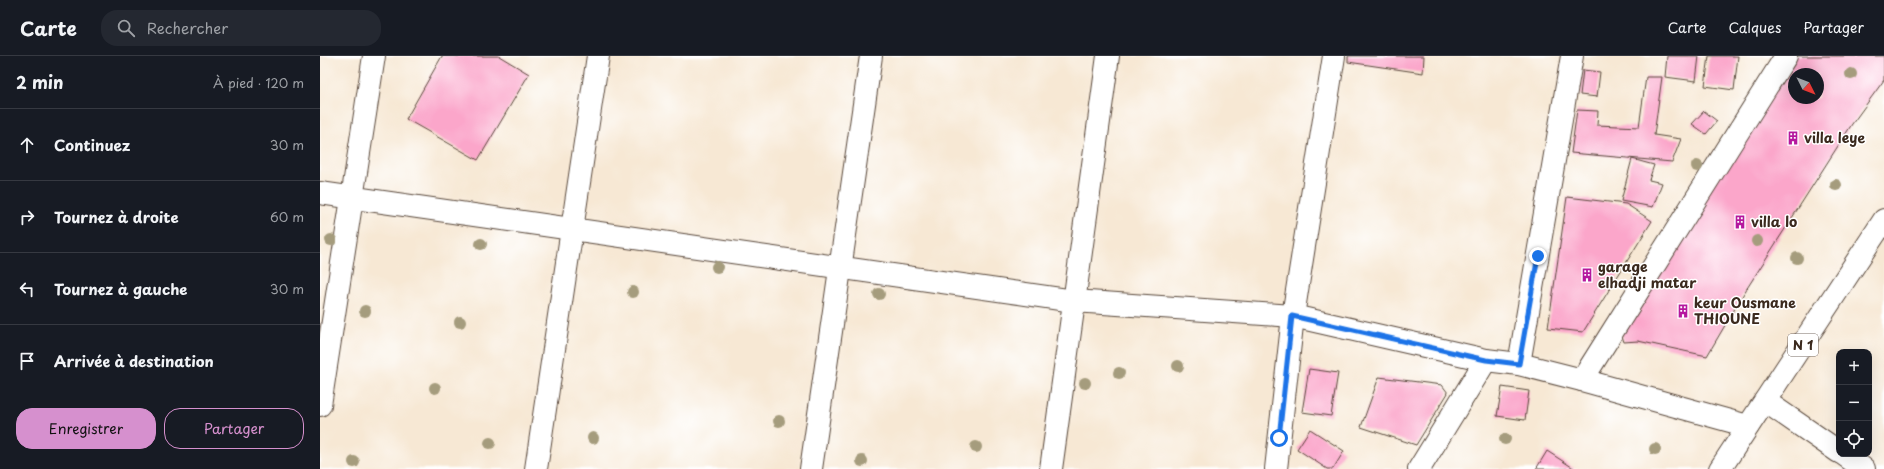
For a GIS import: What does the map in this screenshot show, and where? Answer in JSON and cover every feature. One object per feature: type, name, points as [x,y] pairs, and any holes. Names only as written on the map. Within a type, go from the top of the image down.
[{"type":"main road","points":[[320,405],[374,56]]},
{"type":"main road","points":[[536,469],[598,56]]},
{"type":"main road","points":[[811,469],[871,56]]},
{"type":"main road","points":[[1051,469],[1108,56]]},
{"type":"main road","points":[[1276,469],[1292,316],[1334,56]]},
{"type":"main road","points":[[1519,364],[1572,56]]},
{"type":"main road","points":[[1582,380],[1786,56]]},
{"type":"main road","points":[[320,193],[1074,301],[1292,316],[1486,360],[1519,364],[1748,426]]},
{"type":"main road","name":"N 1","points":[[1720,469],[1884,220]]},
{"type":"main road","points":[[1419,469],[1486,360]]},
{"type":"main road","points":[[1765,400],[1836,450]]},
{"type":"main road","points":[[1846,457],[1864,469]]},
{"type":"building","points":[[442,56],[499,56],[529,74],[478,160],[406,119]]},
{"type":"building","points":[[1348,56],[1424,56],[1423,73],[1348,62]]},
{"type":"building","points":[[1667,56],[1699,56],[1696,81],[1665,77]]},
{"type":"building","points":[[1709,56],[1738,56],[1734,90],[1705,86]]},
{"type":"building","points":[[1790,56],[1884,56],[1884,80],[1852,124],[1744,293],[1707,356],[1638,341],[1624,342],[1620,330]]},
{"type":"building","points":[[1583,70],[1600,72],[1597,97],[1580,95]]},
{"type":"building","points":[[1646,77],[1662,77],[1654,135],[1681,139],[1672,162],[1571,153],[1577,110],[1598,111],[1597,125],[1639,127]]},
{"type":"building","points":[[1704,111],[1717,121],[1706,134],[1692,124]]},
{"type":"building","points":[[1632,159],[1654,165],[1649,180],[1662,183],[1653,207],[1621,201]]},
{"type":"building","name":"garage elhadji matar","points":[[1567,197],[1626,204],[1652,221],[1583,332],[1548,328]]},
{"type":"building","points":[[1309,369],[1338,373],[1331,416],[1302,412]]},
{"type":"building","points":[[1379,377],[1442,385],[1448,393],[1416,445],[1361,427]]},
{"type":"building","points":[[1502,387],[1529,391],[1525,420],[1497,416]]},
{"type":"building","points":[[1310,429],[1344,451],[1333,469],[1327,469],[1297,449]]},
{"type":"building","points":[[1547,451],[1575,469],[1536,469]]},
{"type":"place","name":"villa leye","points":[[1793,138]]},
{"type":"place","name":"villa lo","points":[[1740,222]]},
{"type":"place","name":"garage elhadji matar","points":[[1587,275]]},
{"type":"place","name":"keur Ousmane THIOUNE","points":[[1683,311]]},
{"type":"route","points":[[1279,438],[1292,316],[1486,360],[1519,364],[1538,256]]}]
